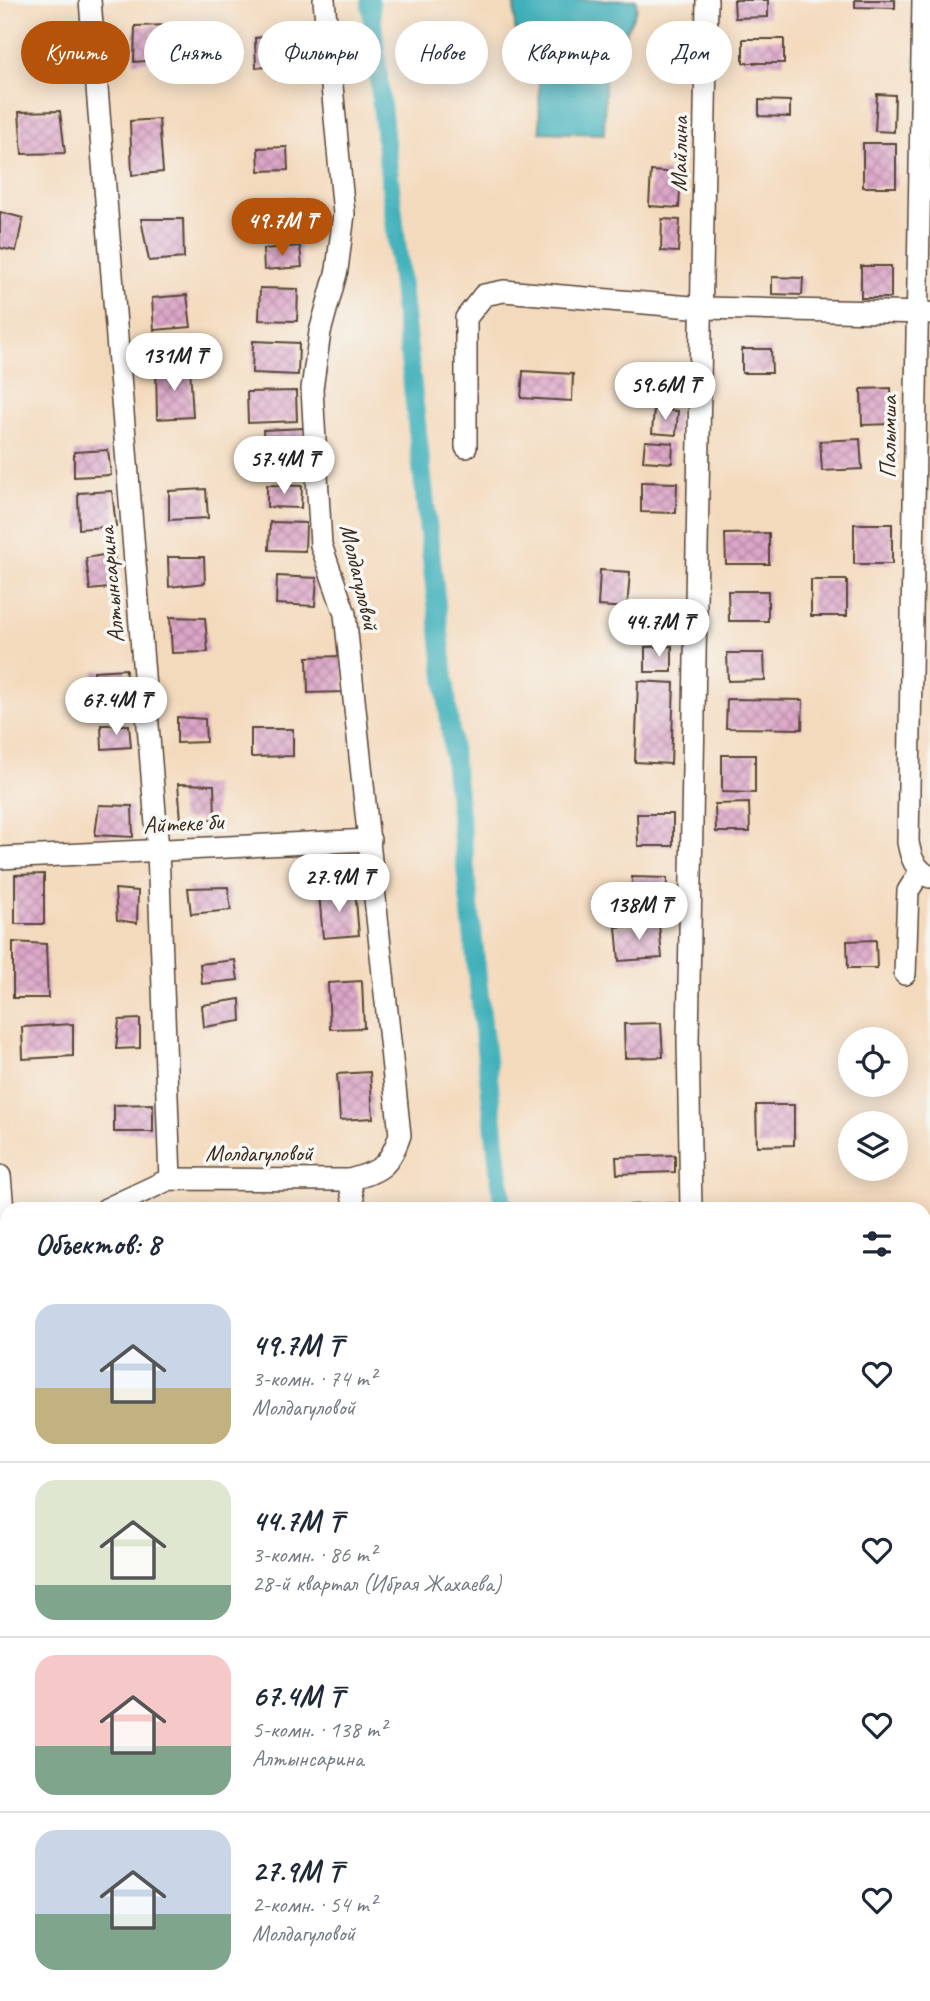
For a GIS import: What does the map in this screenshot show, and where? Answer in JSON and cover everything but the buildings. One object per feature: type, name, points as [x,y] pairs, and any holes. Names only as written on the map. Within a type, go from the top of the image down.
[{"type":"street","name":"Алтынсарина","points":[[90,0],[158,850],[170,1179]]},
{"type":"street","name":"Молдагуловой","points":[[170,1179],[349,1180],[374,1173],[392,1159],[400,1135],[345,614],[321,545],[312,389],[320,332],[337,270],[344,214],[324,0]]},
{"type":"street","name":"Майлина","points":[[691,1202],[689,1027],[704,308],[707,0]]},
{"type":"street","name":"Палымша","points":[[923,0],[923,313],[908,842],[911,859],[925,874]]},
{"type":"street","points":[[466,447],[466,317],[484,295],[504,291],[704,308],[923,313]]},
{"type":"street","name":"Айтеке би","points":[[0,858],[370,840]]},
{"type":"street","points":[[905,974],[908,891],[925,874]]},
{"type":"street","points":[[0,1176],[2,1202]]},
{"type":"street","points":[[121,1202],[170,1179]]},
{"type":"street","points":[[349,1180],[354,1202]]},
{"type":"water","points":[[514,0],[636,0],[637,8],[631,21],[515,21]]},
{"type":"water","points":[[539,84],[605,84],[604,134],[540,132]]},
{"type":"waterway","points":[[370,0],[502,1202]]}]
